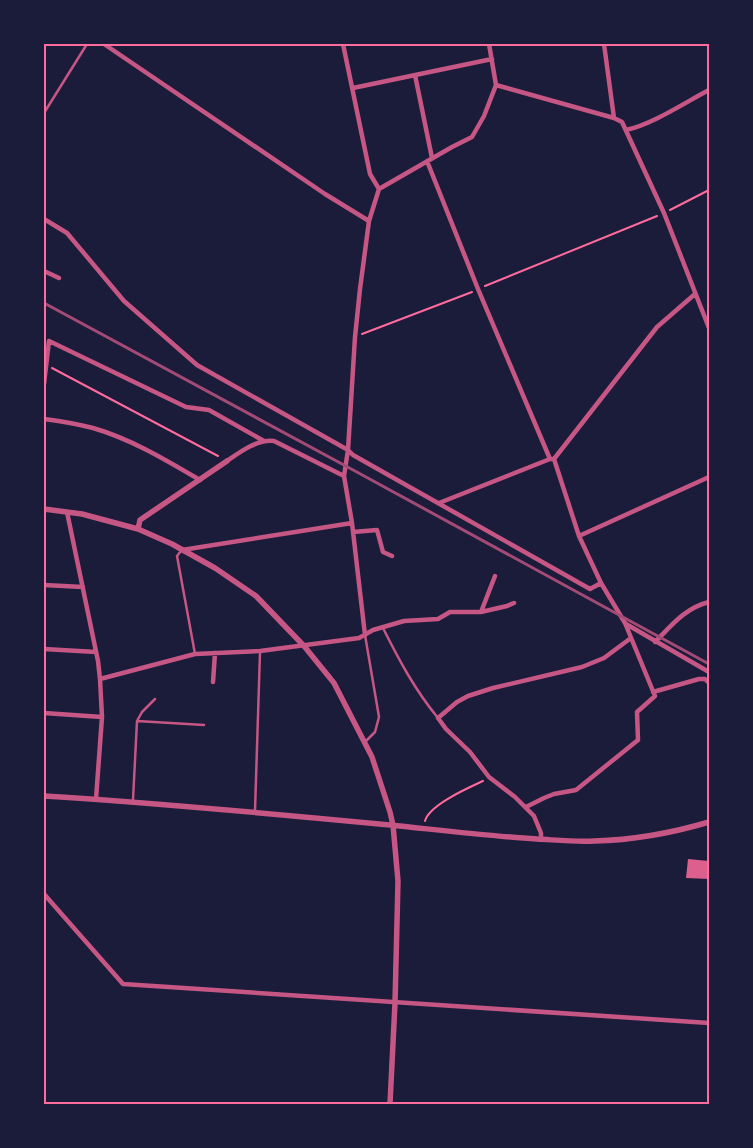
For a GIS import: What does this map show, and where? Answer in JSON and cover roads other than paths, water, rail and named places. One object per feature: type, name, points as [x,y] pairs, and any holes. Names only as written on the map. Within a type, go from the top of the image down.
[{"type":"street","points":[[104,44],[325,194],[369,221]]},
{"type":"street","points":[[344,44],[370,174],[379,189]]},
{"type":"street","points":[[365,635],[352,523],[344,476],[348,450],[355,337],[369,221],[379,189],[472,137],[484,116],[496,85],[489,44]]},
{"type":"street","points":[[604,44],[614,118]]},
{"type":"street","points":[[353,88],[492,59]]},
{"type":"street","points":[[415,75],[432,158]]},
{"type":"street","points":[[496,85],[614,118],[622,122],[664,213],[709,328]]},
{"type":"street","points":[[626,130],[652,120],[709,90]]},
{"type":"street","points":[[427,161],[478,289],[552,459],[579,536],[601,583],[625,623],[655,696],[637,712],[638,740],[576,790],[554,794],[526,808]]},
{"type":"street","points":[[44,219],[67,233],[124,301],[197,365],[590,589],[601,583]]},
{"type":"street","points":[[44,270],[59,278]]},
{"type":"street","points":[[438,503],[552,459],[657,327],[695,294]]},
{"type":"street","points":[[44,384],[49,341],[186,407],[209,410],[264,441]]},
{"type":"street","points":[[44,419],[93,428],[126,440],[160,456],[200,480]]},
{"type":"street","points":[[138,529],[140,520],[249,446],[264,441],[274,441],[344,476]]},
{"type":"street","points":[[579,536],[709,477]]},
{"type":"street","points":[[44,509],[82,514],[138,529],[215,568],[256,596],[304,646],[334,683],[372,757],[390,812],[392,825],[398,881],[390,1104]]},
{"type":"street","points":[[67,512],[100,678],[102,717],[96,799]]},
{"type":"street","points":[[182,550],[352,523]]},
{"type":"street","points":[[353,532],[377,530],[383,552],[392,556]]},
{"type":"street","points":[[481,612],[495,576]]},
{"type":"street","points":[[44,585],[83,587]]},
{"type":"street","points":[[655,642],[676,619],[709,602]]},
{"type":"street","points":[[100,678],[195,654],[260,651],[359,638],[373,630],[404,620],[438,619],[450,612],[481,612],[514,603]]},
{"type":"street","points":[[625,623],[709,673],[708,681],[699,679],[653,692]]},
{"type":"street","points":[[541,839],[541,833],[534,816],[515,796],[490,777],[470,752],[446,729],[438,718],[457,702],[468,696],[501,686],[582,667],[604,658],[631,638]]},
{"type":"street","points":[[44,649],[96,652]]},
{"type":"street","points":[[213,682],[215,653]]},
{"type":"street","points":[[44,713],[102,717]]},
{"type":"street","points":[[44,796],[133,802],[541,839],[594,841],[637,838],[689,828],[709,822]]},
{"type":"street","points":[[44,894],[123,984],[709,1023]]},
{"type":"lane","points":[[44,113],[87,44]]},
{"type":"lane","points":[[182,550],[177,556],[195,654]]},
{"type":"lane","points":[[382,627],[409,678],[438,718]]},
{"type":"lane","points":[[365,635],[379,717],[375,732],[365,742]]},
{"type":"lane","points":[[255,813],[260,651]]},
{"type":"lane","points":[[133,802],[136,721],[155,699]]},
{"type":"lane","points":[[136,721],[204,725]]},
{"type":"railway","points":[[44,303],[709,664]]}]
